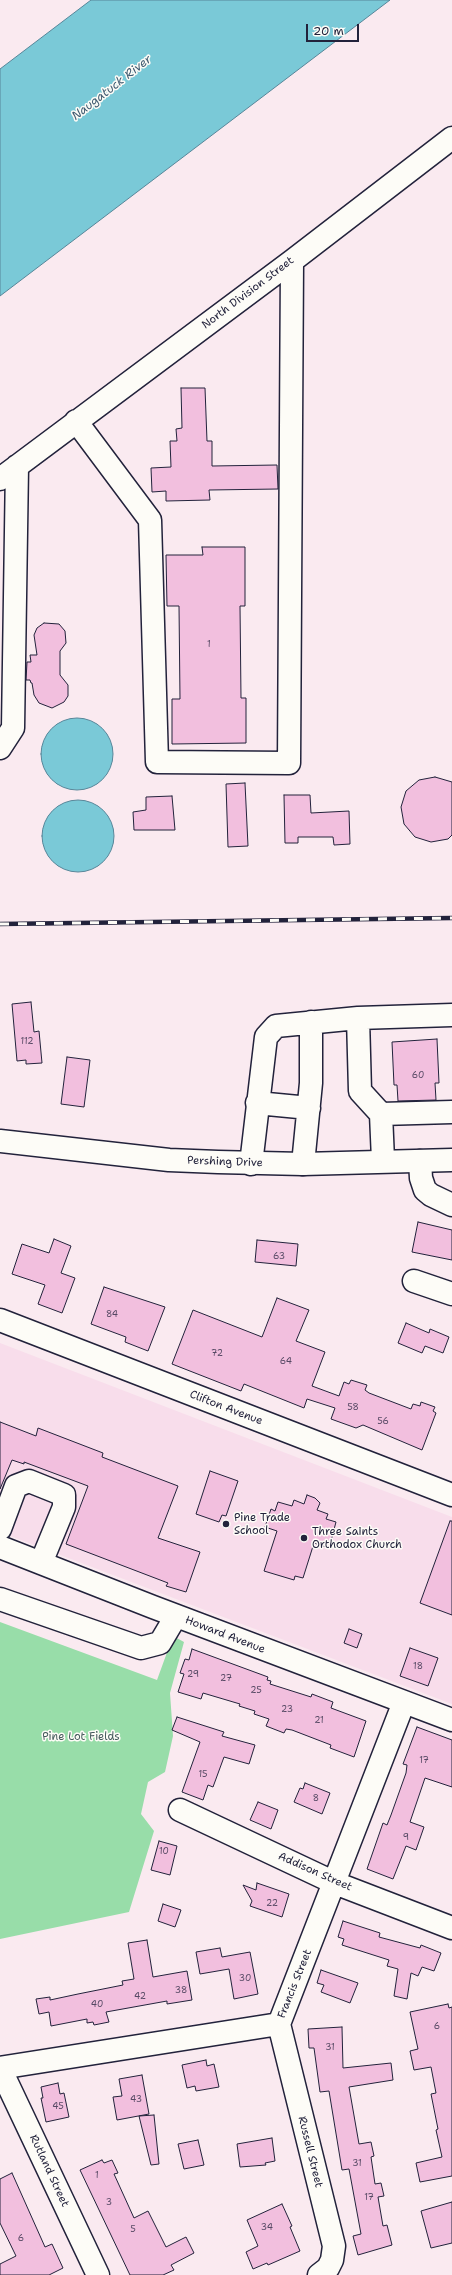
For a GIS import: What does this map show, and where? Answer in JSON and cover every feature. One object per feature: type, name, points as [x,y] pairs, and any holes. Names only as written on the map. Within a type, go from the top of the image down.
[{"type":"street","name":"North Division Street","points":[[8,472],[292,260],[452,138]]},
{"type":"street","points":[[76,421],[150,520],[157,762],[289,763],[292,260]]},
{"type":"street","points":[[0,748],[13,728],[8,472]]},
{"type":"street","points":[[251,1164],[266,1037],[276,1026],[358,1018],[452,1015]]},
{"type":"street","points":[[358,1018],[360,1091],[381,1114],[383,1160]]},
{"type":"street","points":[[303,1164],[311,1083],[311,1022]]},
{"type":"street","points":[[257,1103],[309,1108]]},
{"type":"street","points":[[381,1114],[452,1112]]},
{"type":"street","name":"Pershing Drive","points":[[0,1141],[169,1160],[251,1164],[303,1164],[383,1160],[452,1160]]},
{"type":"street","points":[[420,1161],[421,1178],[425,1190],[431,1195],[452,1205]]},
{"type":"street","points":[[414,1281],[452,1294]]},
{"type":"street","name":"Clifton Avenue","points":[[0,1320],[452,1495]]},
{"type":"street","points":[[0,1529],[16,1486],[29,1482],[64,1495],[64,1507],[41,1563]]},
{"type":"street","name":"Howard Avenue","points":[[0,1547],[176,1616],[452,1720]]},
{"type":"street","points":[[0,1599],[141,1648],[160,1643],[176,1616]]},
{"type":"street","name":"Francis Street","points":[[0,2068],[279,2024],[336,1883],[404,1702]]},
{"type":"street","name":"Addison Street","points":[[180,1810],[336,1883],[452,1928]]},
{"type":"street","name":"Russell Street","points":[[279,2024],[334,2246],[332,2260],[328,2268],[319,2275]]},
{"type":"street","name":"Rutland Street","points":[[0,2068],[98,2275]]},
{"type":"shaded area","name":"Pine Trade School","points":[[0,1343],[452,1517],[452,1704],[0,1532]]},
{"type":"green space","name":"Pine Lot Fields","points":[[0,1622],[157,1680],[173,1636],[184,1642],[170,1693],[173,1736],[165,1772],[148,1782],[141,1814],[154,1831],[129,1912],[0,1939]]},
{"type":"water","name":"Naugatuck River","points":[[91,0],[390,0],[0,296],[0,69]]},
{"type":"water","points":[[77,718],[97,724],[107,734],[113,754],[107,774],[97,784],[77,790],[57,784],[47,774],[41,754],[47,734],[57,724]]},
{"type":"water","points":[[78,800],[98,806],[108,816],[114,836],[108,856],[98,866],[78,872],[58,866],[48,856],[42,836],[48,816],[58,806]]},
{"type":"building","points":[[181,388],[205,388],[207,441],[212,441],[212,466],[277,465],[278,489],[209,490],[210,500],[166,501],[166,491],[152,492],[151,468],[171,467],[170,441],[177,441],[176,429],[182,428]]},
{"type":"building","points":[[202,547],[245,547],[245,606],[240,606],[241,698],[246,698],[246,743],[172,744],[172,699],[180,699],[179,606],[167,606],[166,555],[203,555]]},
{"type":"building","points":[[44,623],[59,624],[65,631],[66,643],[60,651],[60,675],[68,685],[68,696],[64,702],[52,708],[39,703],[34,695],[32,683],[30,680],[26,680],[27,662],[31,662],[30,655],[37,655],[34,635],[37,628]]},
{"type":"building","points":[[435,777],[452,782],[452,835],[448,839],[431,842],[415,837],[404,824],[401,807],[406,791],[419,780]]},
{"type":"building","points":[[245,783],[248,846],[228,847],[226,784]]},
{"type":"building","points":[[284,795],[310,795],[311,813],[349,811],[350,844],[334,845],[333,837],[298,837],[298,843],[285,843]]},
{"type":"building","points":[[172,796],[175,830],[134,830],[133,812],[146,810],[146,797]]},
{"type":"building","points":[[31,1002],[34,1032],[39,1031],[42,1063],[26,1064],[26,1060],[17,1061],[12,1004]]},
{"type":"building","points":[[437,1039],[439,1083],[435,1083],[436,1100],[398,1101],[397,1085],[394,1085],[392,1042]]},
{"type":"building","points":[[67,1057],[90,1060],[84,1107],[61,1104]]},
{"type":"building","points":[[418,1222],[452,1230],[452,1260],[412,1252]]},
{"type":"building","points":[[54,1239],[71,1246],[61,1273],[75,1278],[62,1313],[38,1304],[45,1285],[12,1274],[22,1244],[49,1253]]},
{"type":"building","points":[[257,1240],[298,1244],[296,1266],[255,1262]]},
{"type":"building","points":[[104,1287],[165,1307],[148,1351],[125,1342],[126,1337],[91,1324]]},
{"type":"building","points":[[277,1298],[309,1310],[296,1341],[325,1352],[312,1386],[339,1396],[344,1382],[349,1384],[351,1380],[367,1385],[365,1390],[369,1393],[411,1409],[413,1404],[420,1406],[421,1402],[435,1407],[433,1411],[436,1413],[422,1450],[363,1425],[356,1428],[331,1419],[335,1408],[307,1399],[304,1408],[244,1384],[241,1391],[172,1364],[193,1310],[262,1337]]},
{"type":"building","points":[[406,1323],[429,1333],[430,1329],[449,1337],[443,1353],[425,1346],[422,1353],[398,1343]]},
{"type":"building","points":[[0,1422],[36,1436],[38,1428],[103,1453],[102,1457],[178,1486],[158,1538],[200,1552],[186,1592],[166,1586],[168,1583],[66,1544],[88,1486],[24,1462],[24,1464],[12,1460],[0,1489]]},
{"type":"building","points":[[210,1471],[238,1481],[226,1516],[222,1515],[219,1522],[196,1514]]},
{"type":"building","name":"Three Saints Orthodox Church","points":[[307,1495],[315,1498],[320,1503],[317,1510],[328,1514],[326,1519],[336,1522],[329,1548],[314,1543],[303,1578],[295,1576],[294,1580],[264,1571],[277,1531],[265,1527],[271,1509],[275,1511],[278,1502],[292,1506],[294,1500],[304,1504]]},
{"type":"building","points":[[450,1521],[452,1521],[452,1615],[420,1603]]},
{"type":"building","points":[[349,1629],[362,1634],[357,1648],[344,1643]]},
{"type":"building","points":[[410,1648],[438,1658],[428,1686],[400,1676]]},
{"type":"building","points":[[192,1649],[268,1677],[267,1680],[271,1681],[270,1684],[311,1697],[312,1694],[333,1702],[331,1708],[366,1721],[354,1757],[330,1748],[331,1745],[292,1730],[286,1729],[284,1733],[266,1726],[269,1719],[254,1714],[255,1711],[239,1706],[240,1704],[203,1693],[201,1699],[178,1692],[184,1674],[180,1673],[185,1659],[189,1660]]},
{"type":"building","points":[[177,1717],[224,1732],[222,1736],[255,1745],[249,1764],[224,1757],[213,1787],[208,1785],[203,1800],[182,1792],[200,1742],[172,1730]]},
{"type":"building","points":[[417,1727],[452,1740],[452,1787],[425,1778],[410,1822],[424,1827],[416,1850],[406,1846],[393,1879],[367,1869],[383,1823],[387,1825],[406,1773],[407,1765],[403,1764]]},
{"type":"building","points":[[305,1783],[330,1793],[322,1814],[294,1802],[300,1788],[303,1789]]},
{"type":"building","points":[[258,1802],[278,1810],[271,1829],[250,1820]]},
{"type":"building","points":[[159,1841],[177,1846],[170,1875],[151,1870]]},
{"type":"building","points":[[257,1883],[289,1894],[282,1917],[250,1906],[252,1901],[243,1885],[256,1890]]},
{"type":"building","points":[[163,1904],[181,1910],[175,1927],[158,1921]]},
{"type":"building","points":[[343,1921],[380,1933],[379,1937],[420,1948],[421,1945],[441,1953],[434,1971],[422,1967],[418,1976],[411,1973],[407,1999],[394,1996],[398,1969],[387,1966],[389,1960],[342,1945],[344,1939],[338,1937]]},
{"type":"building","points":[[147,1940],[153,1977],[187,1971],[192,2000],[167,2004],[167,2001],[106,2012],[109,2022],[94,2025],[93,2022],[87,2023],[87,2019],[51,2026],[49,2012],[39,2014],[36,1999],[50,1997],[50,2000],[123,1985],[122,1981],[134,1979],[128,1943]]},
{"type":"building","points":[[220,1948],[222,1957],[250,1952],[258,1994],[234,1999],[229,1969],[200,1974],[196,1952]]},
{"type":"building","points":[[321,1970],[358,1983],[350,2003],[321,1992],[324,1985],[317,1983]]},
{"type":"building","points":[[448,2004],[449,2008],[452,2007],[452,2176],[420,2182],[416,2163],[442,2157],[436,2130],[438,2129],[431,2094],[436,2093],[431,2067],[414,2070],[410,2051],[418,2049],[410,2012]]},
{"type":"building","points":[[342,2027],[343,2068],[391,2063],[393,2080],[349,2087],[359,2144],[371,2142],[374,2156],[371,2157],[375,2184],[381,2183],[384,2196],[378,2197],[383,2226],[387,2225],[392,2245],[358,2255],[353,2236],[361,2234],[349,2169],[342,2170],[329,2091],[320,2092],[314,2048],[309,2048],[308,2029]]},
{"type":"building","points":[[206,2060],[207,2066],[214,2064],[219,2087],[196,2091],[195,2086],[187,2088],[182,2065]]},
{"type":"building","points":[[142,2075],[149,2114],[117,2120],[113,2097],[122,2096],[119,2079]]},
{"type":"building","points":[[58,2083],[60,2094],[64,2093],[69,2117],[46,2122],[41,2098],[43,2098],[41,2087]]},
{"type":"building","points":[[154,2115],[159,2164],[151,2165],[139,2116]]},
{"type":"building","points":[[272,2138],[275,2161],[265,2163],[266,2165],[240,2167],[237,2144]]},
{"type":"building","points":[[198,2140],[204,2165],[184,2169],[178,2144]]},
{"type":"building","points":[[102,2160],[104,2163],[112,2160],[118,2173],[114,2174],[134,2218],[148,2211],[166,2247],[186,2237],[194,2253],[171,2265],[174,2270],[163,2275],[130,2275],[80,2170]]},
{"type":"building","points":[[12,2173],[45,2247],[52,2244],[63,2268],[49,2275],[0,2275],[0,2264],[16,2256],[0,2223],[0,2179]]},
{"type":"building","points":[[452,2202],[452,2243],[431,2248],[421,2211]]},
{"type":"building","points":[[282,2204],[292,2226],[290,2227],[300,2251],[268,2265],[267,2263],[253,2269],[246,2252],[258,2246],[247,2220]]},
{"type":"railway","points":[[0,924],[452,918]]},
{"type":"place","name":"Pine Trade School","points":[[226,1524]]},
{"type":"place","name":"Three Saints Orthodox Church","points":[[304,1538]]}]
